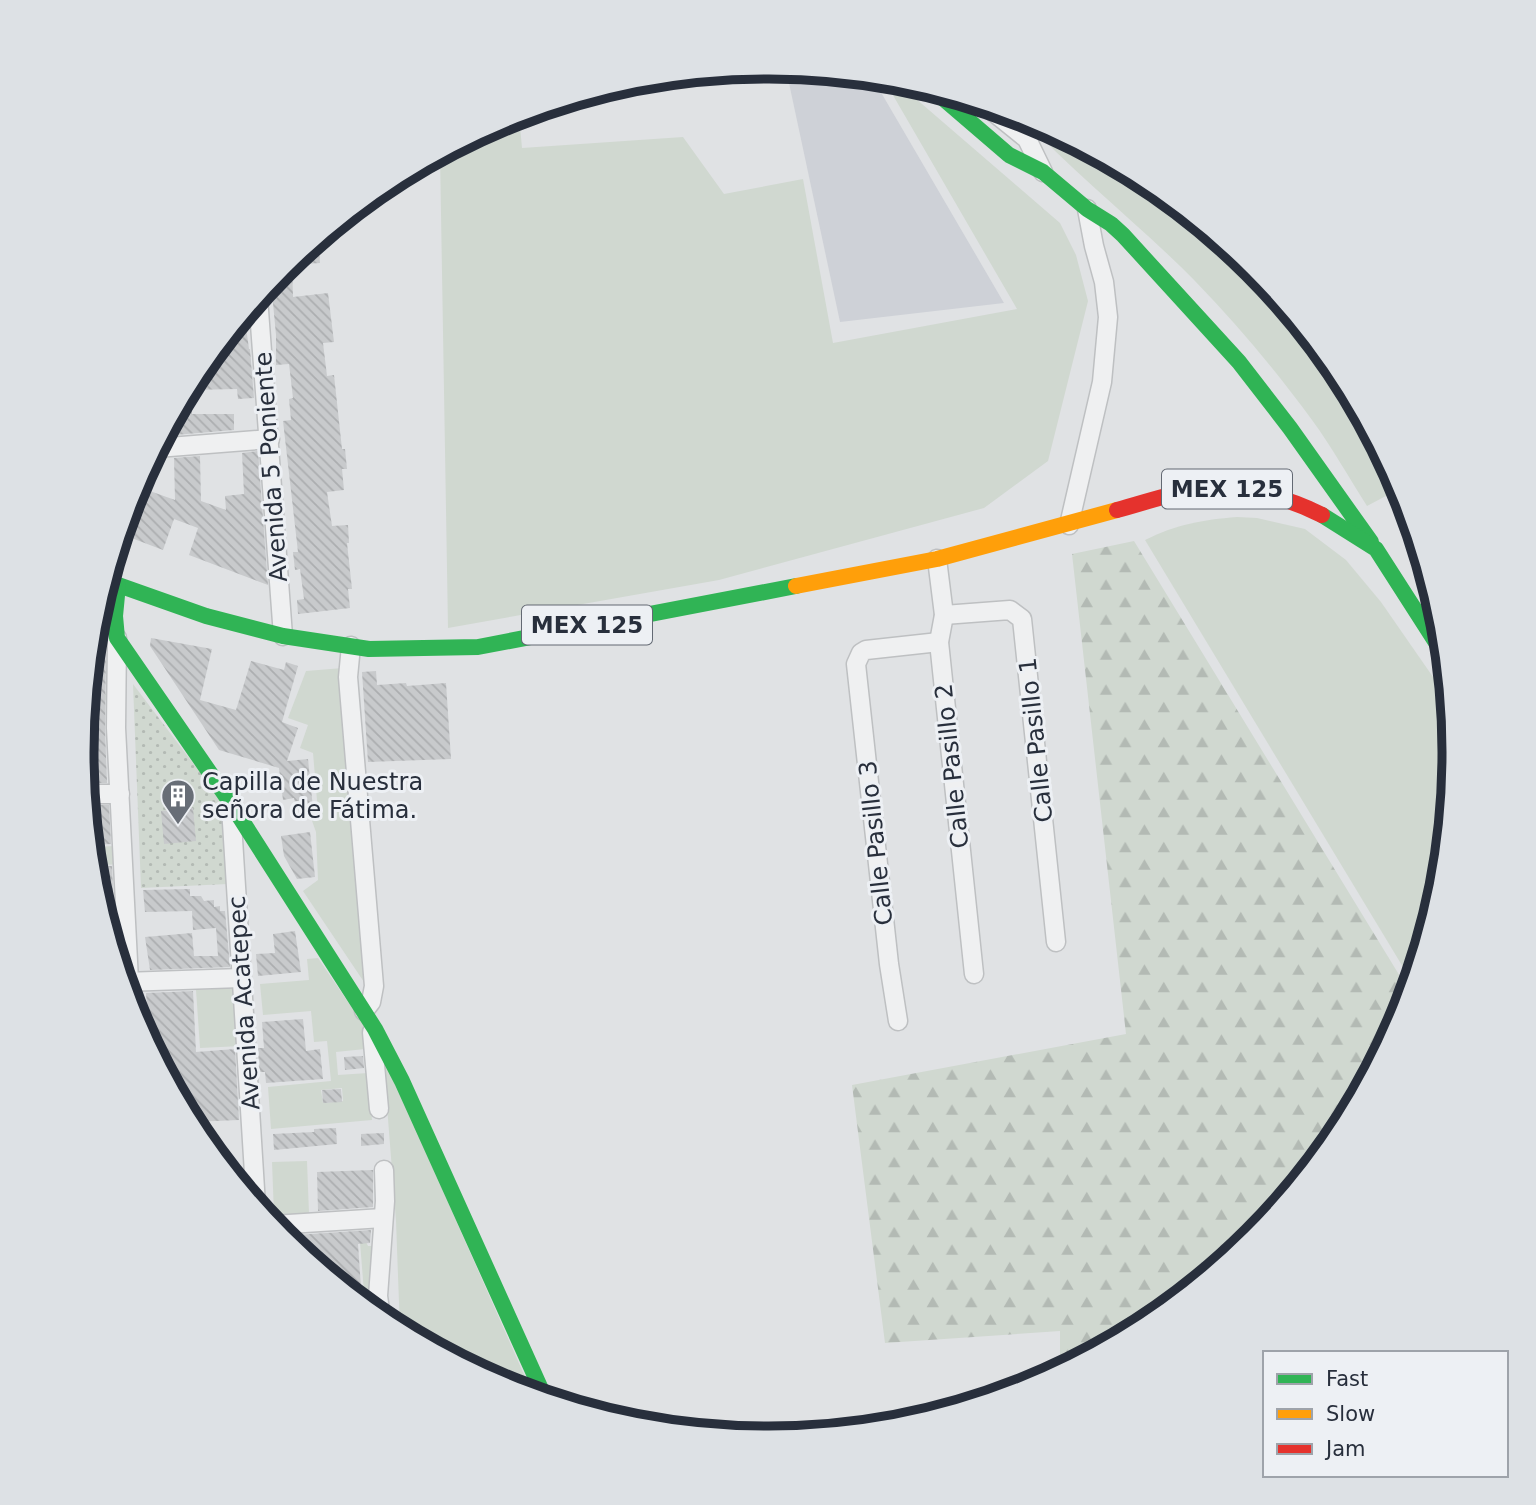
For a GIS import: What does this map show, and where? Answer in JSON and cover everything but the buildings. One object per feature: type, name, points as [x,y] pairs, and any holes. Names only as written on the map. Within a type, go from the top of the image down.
[{"type":"street","points":[[949,104],[1009,155],[1043,172],[1123,235],[1239,362],[1290,428],[1376,549]]},
{"type":"street","points":[[1008,123],[1027,139],[1043,172]]},
{"type":"street","points":[[1069,525],[1102,382],[1108,317],[1104,282],[1087,209]]},
{"type":"street","name":"Avenida 5 Poniente","points":[[256,314],[270,439],[283,636]]},
{"type":"street","points":[[168,447],[270,439]]},
{"type":"street","name":"MEX 125","points":[[116,584],[206,616],[283,636],[369,649],[478,647],[937,559],[1181,493],[1203,489],[1228,489],[1277,496],[1310,509],[1338,523],[1376,549],[1431,636]]},
{"type":"street","name":"Calle Pasillo 2","points":[[937,559],[944,615],[939,642],[974,974]]},
{"type":"street","points":[[113,595],[117,638],[116,728],[127,959]]},
{"type":"street","name":"Calle Pasillo 1","points":[[944,615],[1010,610],[1022,619],[1056,942]]},
{"type":"street","points":[[117,638],[230,802],[370,1020],[402,1081],[539,1386]]},
{"type":"street","name":"Calle Pasillo 3","points":[[898,1021],[889,964],[856,664],[861,653],[866,650],[939,642]]},
{"type":"street","points":[[351,646],[348,677],[373,986],[370,1020],[379,1109]]},
{"type":"street","points":[[96,794],[120,794]]},
{"type":"street","name":"Avenida Acatepec","points":[[230,802],[255,1190]]},
{"type":"street","points":[[137,987],[241,978]]},
{"type":"street","points":[[379,1302],[384,1170]]},
{"type":"street","points":[[287,1224],[383,1218]]},
{"type":"shaded area","points":[[788,79],[879,89],[1004,303],[840,322]]},
{"type":"green space","points":[[890,91],[911,95],[1060,223],[1076,255],[1088,301],[1048,461],[984,508],[719,580],[448,628],[440,164],[520,126],[522,148],[683,137],[724,194],[803,179],[833,343],[1017,309]]},
{"type":"green space","points":[[1041,137],[1105,169],[1142,192],[1212,246],[1244,276],[1303,342],[1328,378],[1372,455],[1390,494],[1367,506],[1312,420],[1271,366],[1226,314],[1174,260]]},
{"type":"green space","points":[[1257,518],[1305,529],[1346,560],[1381,602],[1438,684],[1442,752],[1436,840],[1419,927],[1405,971],[1145,540],[1168,530],[1212,520]]},
{"type":"green space","points":[[1134,541],[1402,979],[1372,1050],[1351,1089],[1303,1163],[1275,1197],[1212,1259],[1142,1313],[1060,1360],[1060,1331],[885,1343],[852,1085],[1126,1034],[1072,554]]},
{"type":"green space","points":[[343,668],[364,982],[303,891],[318,880],[316,832],[311,818],[318,812],[313,753],[300,748],[308,725],[288,718],[306,671]]},
{"type":"green space","points":[[133,684],[224,804],[228,884],[141,888]]},
{"type":"green space","points":[[107,694],[107,700],[100,701],[100,706],[96,707],[97,695]]},
{"type":"green space","points":[[117,846],[118,864],[104,865],[101,847]]},
{"type":"green space","points":[[318,958],[363,1024],[365,1049],[336,1052],[338,1075],[368,1073],[372,1120],[271,1129],[268,1087],[331,1081],[327,1041],[314,1042],[311,1011],[263,1015],[260,984],[309,980],[307,959]],"holes":[[[342,1088],[343,1101],[323,1103],[321,1090]]]},
{"type":"green space","points":[[237,988],[241,1046],[200,1048],[196,990]]},
{"type":"green space","points":[[383,1055],[527,1381],[470,1357],[400,1316],[396,1221]]},
{"type":"green space","points":[[307,1161],[309,1213],[278,1215],[274,1210],[272,1162]]},
{"type":"green space","points":[[360,1242],[376,1246],[376,1300],[364,1291]]},
{"type":"traffic: fast","points":[[950,104],[1009,155],[1043,172],[1123,235],[1239,362],[1371,542]]},
{"type":"traffic: fast","points":[[1322,515],[1376,549],[1431,635]]},
{"type":"traffic: fast","points":[[116,584],[206,616],[283,636],[369,649],[478,647],[796,586]]},
{"type":"traffic: fast","points":[[118,585],[115,616],[117,638],[230,802],[375,1029],[402,1081],[539,1386]]},
{"type":"traffic: slow","points":[[796,586],[937,559],[1117,510]]},
{"type":"traffic: jam","points":[[1117,510],[1180,493],[1216,488],[1263,494],[1322,515]]},
{"type":"place","name":"Capilla de Nuestra señora de Fátima.","points":[[178,826]]}]
